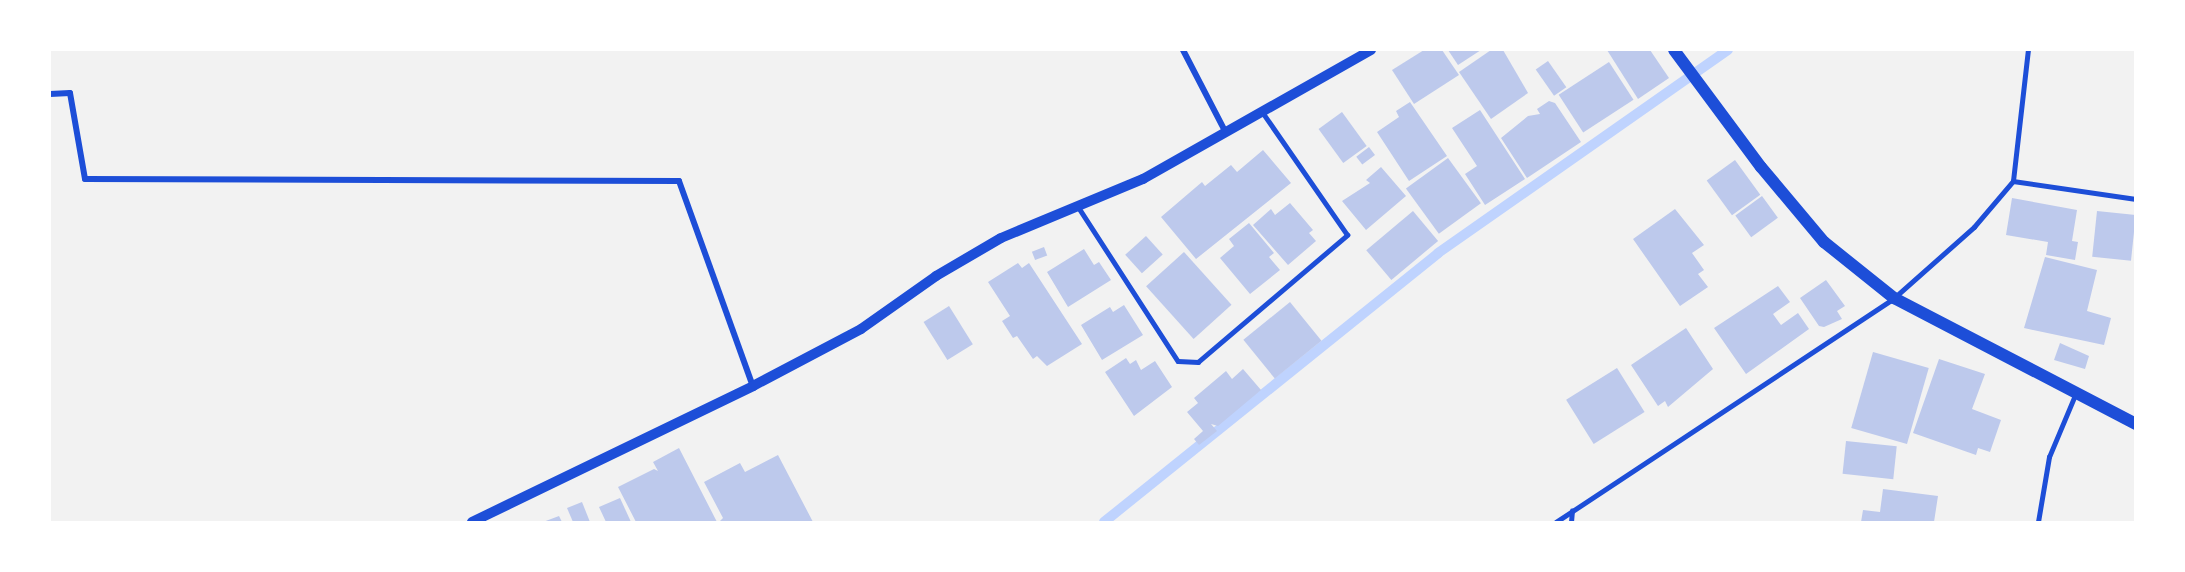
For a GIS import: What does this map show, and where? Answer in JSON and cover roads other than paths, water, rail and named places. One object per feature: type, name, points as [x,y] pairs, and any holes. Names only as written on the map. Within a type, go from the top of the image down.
[{"type":"main road","points":[[1677,53],[1709,92],[1761,167],[1824,242],[1894,298],[2136,424]]},
{"type":"street","points":[[1183,50],[1226,133]]},
{"type":"street","points":[[472,522],[753,386],[861,329],[936,276],[1001,238],[1143,179],[1371,50]]},
{"type":"street","points":[[50,94],[70,93],[85,179],[679,181],[753,386]]},
{"type":"lane","points":[[1556,522],[1894,298],[1974,227],[2013,181],[2028,50]]},
{"type":"lane","points":[[1077,205],[1178,361],[1198,362],[1347,235],[1261,111]]},
{"type":"lane","points":[[2013,181],[2136,199]]},
{"type":"lane","points":[[2038,522],[2049,457],[2076,393]]},
{"type":"lane","points":[[1571,522],[1572,512]]},
{"type":"waterway","points":[[1104,522],[1438,253],[1728,50]]}]
